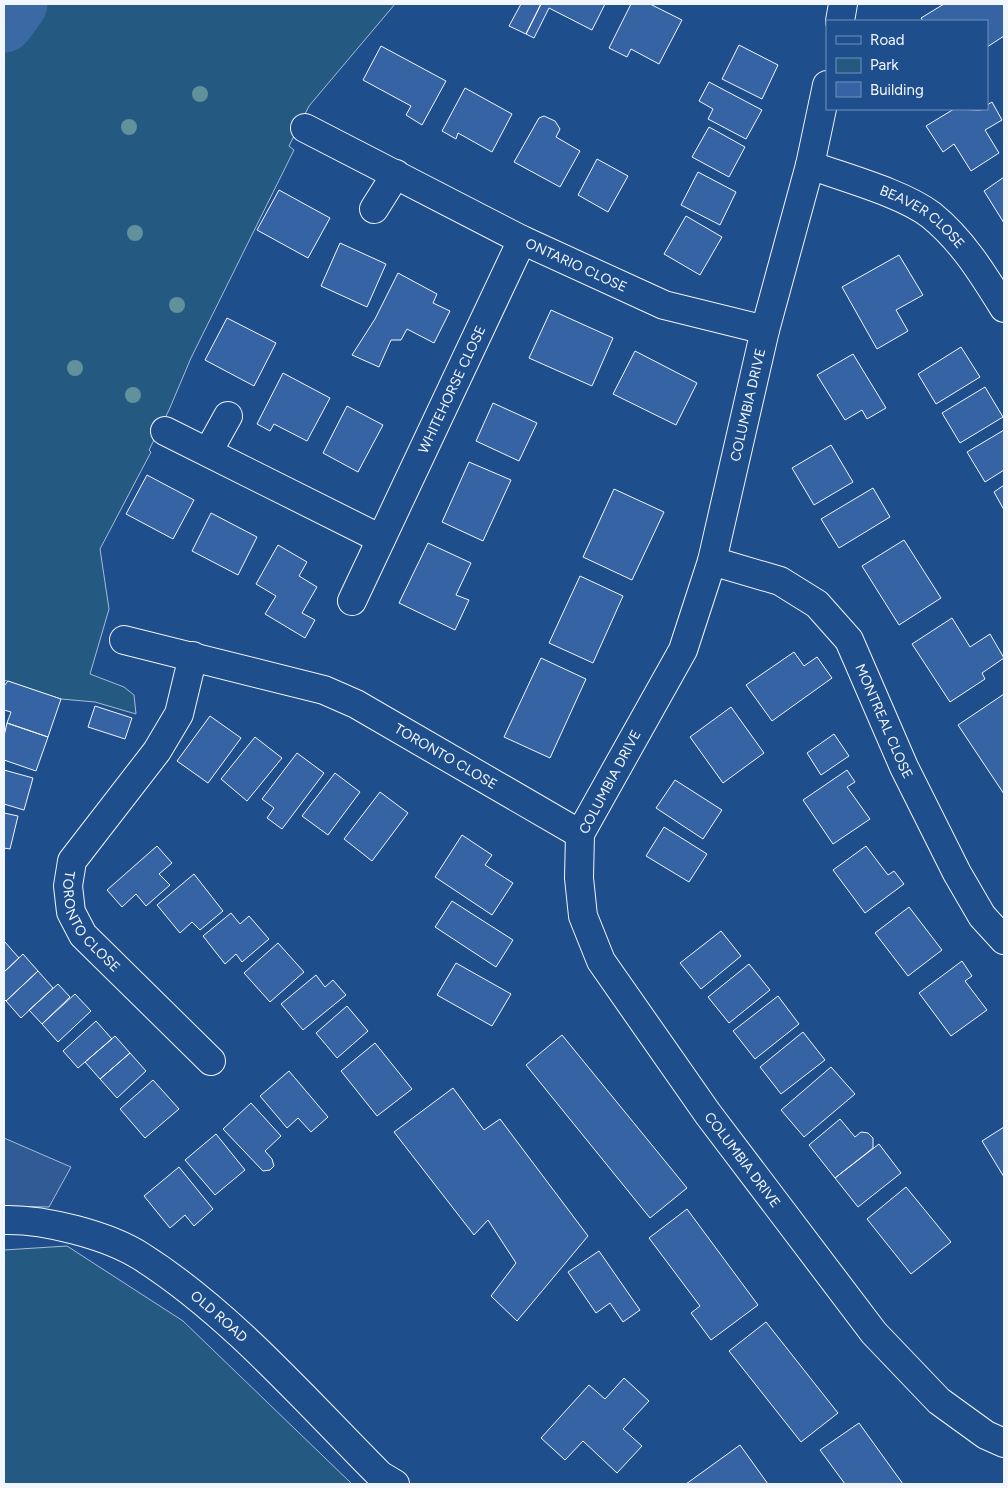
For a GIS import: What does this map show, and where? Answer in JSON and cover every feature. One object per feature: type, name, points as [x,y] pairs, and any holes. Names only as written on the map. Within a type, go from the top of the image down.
[{"type":"street","points":[[840,20],[843,4]]},
{"type":"street","name":"COLUMBIA DRIVE","points":[[826,89],[810,165],[766,330],[712,561],[684,650],[580,834],[579,878],[583,916],[601,961],[708,1114],[874,1333],[939,1400],[986,1435],[1004,1443]]},
{"type":"street","name":"ONTARIO CLOSE","points":[[306,128],[522,240],[664,305],[766,330]]},
{"type":"street","name":"BEAVER CLOSE","points":[[810,165],[895,196],[929,214],[956,238],[1004,308]]},
{"type":"street","points":[[374,209],[396,174]]},
{"type":"street","name":"WHITEHORSE CLOSE","points":[[352,601],[522,240]]},
{"type":"street","points":[[208,452],[228,416]]},
{"type":"street","points":[[165,430],[381,539]]},
{"type":"street","name":"MONTREAL CLOSE","points":[[712,561],[780,581],[818,604],[849,640],[904,767],[957,873],[982,916],[1004,940]]},
{"type":"street","name":"TORONTO CLOSE","points":[[124,640],[324,690],[356,704],[580,834]]},
{"type":"street","name":"TORONTO CLOSE","points":[[194,656],[179,714],[157,751],[72,861],[68,886],[72,912],[82,935],[211,1061]]},
{"type":"street","name":"OLD ROAD","points":[[4,1220],[90,1232],[141,1256],[221,1316],[380,1475],[395,1484]]},
{"type":"green space","points":[[4,4],[395,4],[309,106],[289,146],[294,150],[191,358],[169,410],[149,450],[151,452],[100,549],[109,609],[90,674],[124,687],[134,695],[136,714],[95,702],[61,699],[4,680]]},
{"type":"green space","points":[[67,1246],[183,1321],[352,1484],[4,1484],[4,1250]]},
{"type":"shaded area","points":[[4,1138],[71,1167],[49,1207],[4,1206]]},
{"type":"building","points":[[521,4],[541,4],[526,34],[509,26]]},
{"type":"building","points":[[541,4],[605,4],[592,30],[549,8],[534,38],[526,34]]},
{"type":"building","points":[[631,4],[650,4],[682,20],[659,64],[631,49],[627,57],[609,48]]},
{"type":"building","points":[[944,4],[1004,4],[1004,36],[988,46],[988,20],[922,20],[921,18]]},
{"type":"building","points":[[739,45],[778,65],[762,99],[722,79]]},
{"type":"building","points":[[381,46],[446,81],[422,125],[406,115],[411,106],[363,80]]},
{"type":"building","points":[[709,82],[762,110],[746,139],[708,119],[713,109],[699,101]]},
{"type":"building","points":[[465,88],[512,114],[492,152],[458,133],[456,139],[442,131]]},
{"type":"building","points":[[992,102],[1002,120],[985,130],[999,153],[971,171],[954,144],[943,152],[926,126],[952,110],[988,110],[988,104]]},
{"type":"building","points":[[544,116],[555,121],[560,129],[556,137],[580,151],[560,187],[514,162],[539,118]]},
{"type":"building","points":[[709,127],[745,147],[729,177],[692,157]]},
{"type":"building","points":[[597,159],[628,176],[608,212],[578,195]]},
{"type":"building","points":[[698,172],[736,192],[720,225],[681,205]]},
{"type":"building","points":[[1004,177],[1004,223],[984,191]]},
{"type":"building","points":[[279,190],[330,218],[308,258],[257,230]]},
{"type":"building","points":[[686,216],[722,237],[700,275],[664,254]]},
{"type":"building","points":[[340,243],[386,264],[367,307],[321,286]]},
{"type":"building","points":[[899,255],[923,295],[896,310],[908,331],[877,349],[842,287]]},
{"type":"building","points":[[398,273],[437,294],[433,303],[450,311],[434,343],[407,329],[401,340],[391,340],[379,367],[352,355],[375,319]]},
{"type":"building","points":[[551,310],[613,338],[592,386],[529,358]]},
{"type":"building","points":[[227,318],[276,343],[254,386],[205,360]]},
{"type":"building","points":[[961,347],[980,377],[936,404],[918,374]]},
{"type":"building","points":[[635,351],[697,383],[676,425],[613,394]]},
{"type":"building","points":[[853,354],[886,408],[867,419],[862,410],[845,420],[817,375]]},
{"type":"building","points":[[283,373],[330,398],[307,441],[274,424],[270,431],[257,424]]},
{"type":"building","points":[[985,387],[1003,417],[960,443],[942,413]]},
{"type":"building","points":[[493,403],[537,423],[519,461],[476,441]]},
{"type":"building","points":[[347,406],[383,425],[358,472],[323,453]]},
{"type":"building","points":[[1004,430],[1004,470],[985,482],[967,452]]},
{"type":"building","points":[[831,445],[853,482],[814,505],[792,468]]},
{"type":"building","points":[[469,462],[511,480],[483,541],[442,522]]},
{"type":"building","points":[[147,475],[194,500],[173,539],[126,514]]},
{"type":"building","points":[[1004,485],[1004,510],[994,492]]},
{"type":"building","points":[[873,488],[890,517],[839,548],[821,519]]},
{"type":"building","points":[[614,489],[664,512],[632,580],[583,557]]},
{"type":"building","points":[[211,513],[257,537],[238,575],[192,551]]},
{"type":"building","points":[[904,540],[941,598],[899,625],[862,566]]},
{"type":"building","points":[[428,543],[471,563],[456,595],[469,600],[455,630],[399,603]]},
{"type":"building","points":[[278,545],[307,562],[299,576],[317,587],[302,613],[315,620],[305,638],[265,614],[276,596],[256,584]]},
{"type":"building","points":[[580,576],[623,596],[593,663],[549,643]]},
{"type":"building","points":[[952,618],[970,647],[990,634],[1004,658],[982,673],[985,679],[950,702],[912,644]]},
{"type":"building","points":[[794,652],[804,666],[817,657],[832,678],[772,721],[746,685]]},
{"type":"building","points":[[541,658],[586,679],[550,758],[504,737]]},
{"type":"building","points":[[8,681],[61,699],[48,737],[7,723],[11,712],[4,710],[4,686]]},
{"type":"building","points":[[1004,694],[1004,794],[958,725]]},
{"type":"building","points":[[95,706],[132,718],[125,739],[88,727]]},
{"type":"building","points":[[731,707],[764,753],[723,783],[690,737]]},
{"type":"building","points":[[210,716],[241,738],[208,783],[177,761]]},
{"type":"building","points":[[7,723],[48,737],[36,771],[4,760],[4,736]]},
{"type":"building","points":[[834,734],[849,756],[821,775],[807,753]]},
{"type":"building","points":[[255,737],[282,758],[247,801],[221,779]]},
{"type":"building","points":[[297,753],[324,773],[282,829],[267,818],[274,808],[262,799]]},
{"type":"building","points":[[4,770],[33,778],[24,810],[4,804]]},
{"type":"building","points":[[847,770],[855,782],[847,787],[870,819],[833,844],[803,800]]},
{"type":"building","points":[[335,773],[360,792],[328,835],[302,816]]},
{"type":"building","points":[[675,780],[722,810],[703,839],[656,808]]},
{"type":"building","points":[[380,792],[408,813],[372,861],[344,839]]},
{"type":"building","points":[[4,813],[18,816],[10,849],[4,848]]},
{"type":"building","points":[[664,827],[707,854],[689,882],[646,856]]},
{"type":"building","points":[[462,835],[492,855],[485,865],[513,883],[492,915],[435,877]]},
{"type":"building","points":[[157,846],[172,863],[159,874],[170,885],[146,906],[136,894],[122,907],[107,890]]},
{"type":"building","points":[[866,846],[888,875],[894,871],[904,884],[865,913],[833,870]]},
{"type":"building","points":[[194,874],[223,911],[200,930],[192,922],[180,933],[157,905]]},
{"type":"building","points":[[452,901],[513,940],[496,967],[435,927]]},
{"type":"building","points":[[909,907],[942,950],[908,976],[875,933]]},
{"type":"building","points":[[231,913],[240,924],[249,916],[269,939],[242,962],[236,954],[225,964],[203,936]]},
{"type":"building","points":[[721,931],[741,956],[701,989],[680,963]]},
{"type":"building","points":[[4,941],[19,958],[4,972]]},
{"type":"building","points":[[278,943],[304,972],[270,1002],[244,973]]},
{"type":"building","points":[[23,954],[38,971],[6,1001],[4,999],[4,972]]},
{"type":"building","points":[[962,961],[972,976],[965,981],[987,1010],[951,1036],[919,993]]},
{"type":"building","points":[[456,963],[511,994],[492,1026],[437,995]]},
{"type":"building","points":[[749,964],[770,990],[729,1023],[708,997]]},
{"type":"building","points":[[38,971],[53,988],[21,1018],[6,1001]]},
{"type":"building","points":[[316,975],[325,987],[333,980],[346,995],[303,1030],[281,1004]]},
{"type":"building","points":[[58,984],[70,997],[42,1024],[29,1010]]},
{"type":"building","points":[[75,994],[91,1011],[58,1042],[42,1024]]},
{"type":"building","points":[[778,996],[799,1024],[755,1059],[733,1031]]},
{"type":"building","points":[[347,1006],[368,1031],[337,1058],[316,1033]]},
{"type":"building","points":[[96,1021],[112,1039],[78,1068],[63,1051]]},
{"type":"building","points":[[803,1032],[825,1060],[781,1094],[760,1067]]},
{"type":"building","points":[[562,1035],[687,1188],[650,1218],[526,1065]]},
{"type":"building","points":[[115,1036],[130,1053],[100,1079],[85,1062]]},
{"type":"building","points":[[375,1043],[412,1089],[377,1116],[341,1071]]},
{"type":"building","points":[[130,1053],[146,1071],[117,1098],[100,1079]]},
{"type":"building","points":[[831,1067],[855,1094],[804,1137],[781,1110]]},
{"type":"building","points":[[289,1071],[328,1117],[311,1132],[298,1118],[287,1128],[260,1096]]},
{"type":"building","points":[[153,1080],[179,1109],[145,1138],[120,1109]]},
{"type":"building","points":[[453,1088],[484,1130],[500,1119],[588,1236],[517,1321],[491,1296],[516,1263],[488,1220],[474,1235],[394,1132]]},
{"type":"building","points":[[251,1103],[281,1136],[265,1151],[272,1159],[274,1166],[270,1170],[263,1171],[223,1129]]},
{"type":"building","points":[[840,1119],[855,1137],[861,1132],[868,1133],[873,1138],[873,1148],[835,1178],[809,1145]]},
{"type":"building","points":[[1004,1127],[1004,1177],[982,1141]]},
{"type":"building","points":[[216,1134],[245,1170],[215,1195],[185,1160]]},
{"type":"building","points":[[879,1144],[901,1173],[858,1207],[835,1178]]},
{"type":"building","points":[[179,1167],[213,1209],[194,1226],[185,1215],[170,1228],[144,1196]]},
{"type":"building","points":[[906,1187],[951,1242],[911,1274],[867,1219]]},
{"type":"building","points":[[687,1209],[758,1305],[711,1340],[691,1313],[700,1306],[649,1238]]},
{"type":"building","points":[[599,1251],[640,1310],[623,1322],[610,1303],[596,1313],[568,1272]]},
{"type":"building","points":[[766,1322],[838,1413],[801,1442],[729,1351]]},
{"type":"building","points":[[624,1378],[649,1401],[623,1429],[642,1446],[617,1473],[583,1441],[565,1460],[541,1438],[589,1385],[605,1399]]},
{"type":"building","points":[[859,1423],[903,1484],[845,1484],[820,1450]]},
{"type":"building","points":[[740,1445],[768,1484],[686,1484]]},
{"type":"waterway","points":[[4,23],[18,4]]}]
